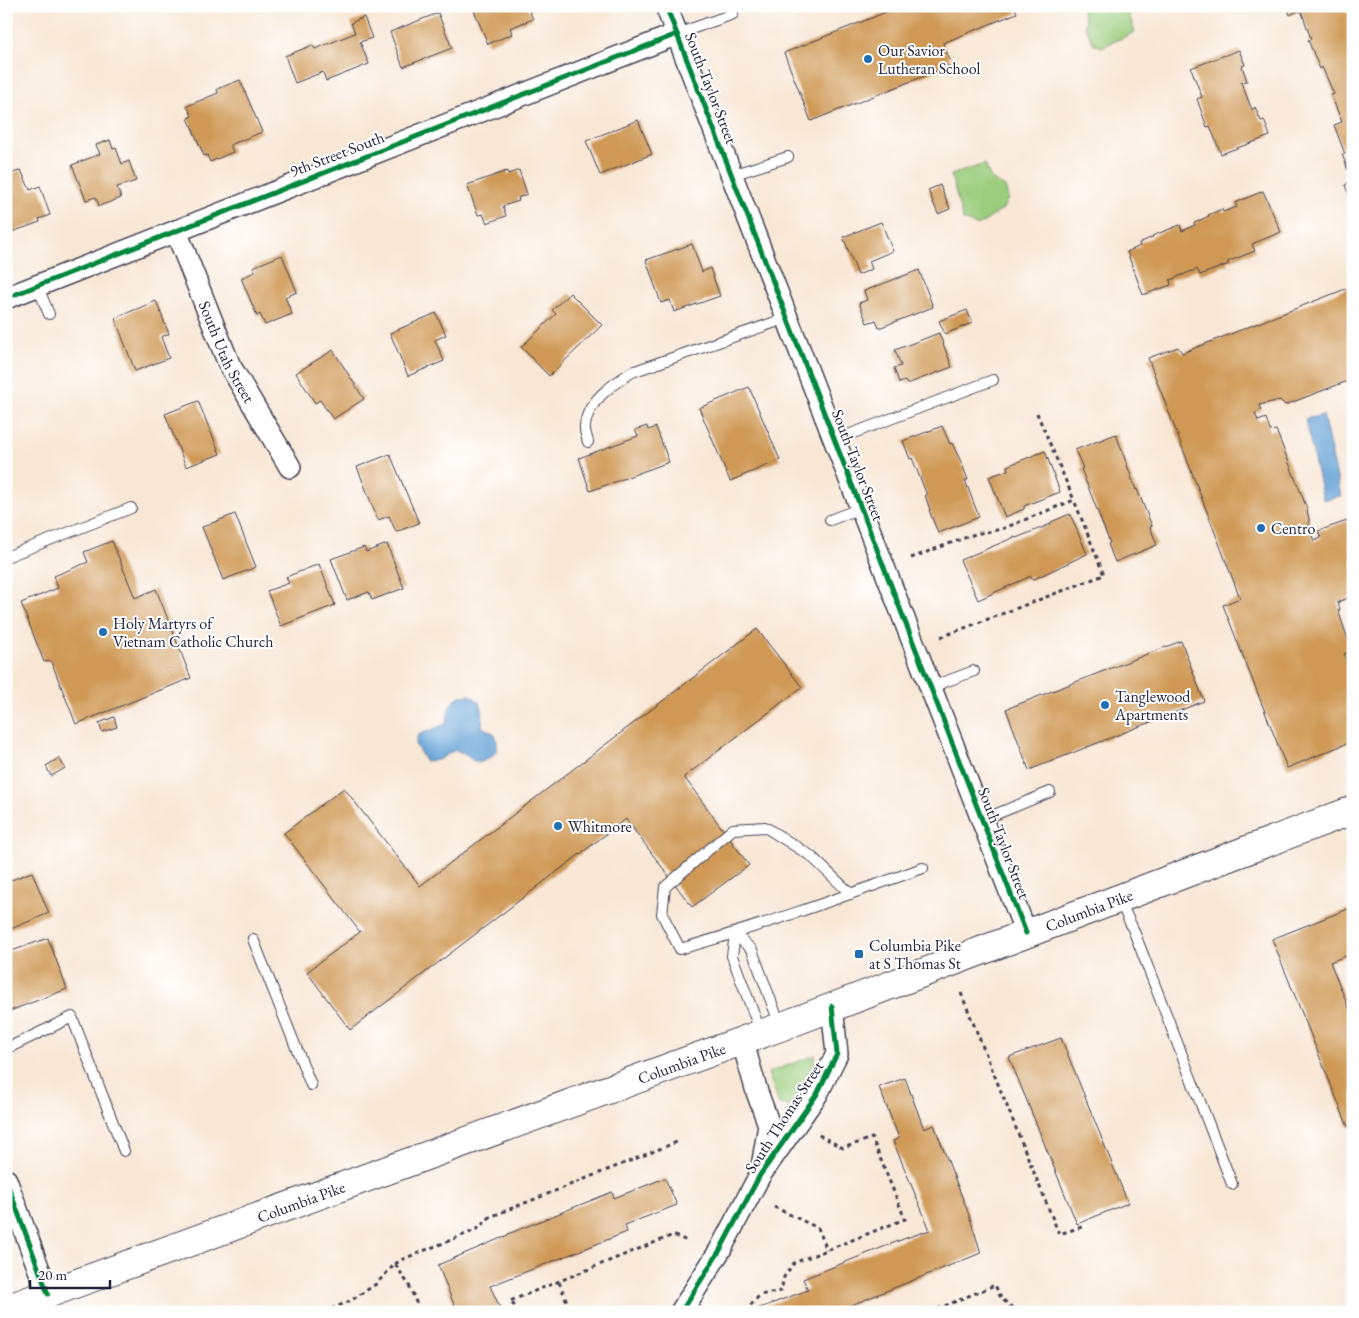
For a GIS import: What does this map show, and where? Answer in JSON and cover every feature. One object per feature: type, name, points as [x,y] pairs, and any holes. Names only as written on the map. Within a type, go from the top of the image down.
[{"type":"main road","name":"Columbia Pike","points":[[6,1309],[761,1033],[1119,898],[1350,814]]},
{"type":"street","name":"South Taylor Street","points":[[666,6],[1026,933]]},
{"type":"street","name":"9th Street South","points":[[6,298],[677,34]]},
{"type":"street","name":"South Utah Street","points":[[176,230],[229,364],[290,467]]},
{"type":"street","name":"South Thomas Street","points":[[681,1312],[720,1250],[760,1175],[817,1094],[838,1054],[832,1006]]},
{"type":"street","name":"South Thomas Street","points":[[760,1175],[769,1125],[757,1092],[761,1033]]},
{"type":"street","points":[[6,1180],[48,1294]]},
{"type":"lane","points":[[677,34],[734,14]]},
{"type":"lane","points":[[732,175],[788,157]]},
{"type":"lane","points":[[37,285],[49,314]]},
{"type":"lane","points":[[588,442],[584,428],[588,412],[614,383],[632,372],[787,318]]},
{"type":"lane","points":[[835,440],[993,380]]},
{"type":"lane","points":[[6,557],[131,508]]},
{"type":"lane","points":[[830,520],[861,508]]},
{"type":"lane","points":[[931,686],[974,671]]},
{"type":"lane","points":[[982,820],[1050,792]]},
{"type":"lane","points":[[851,894],[811,856],[765,827],[734,829],[665,887],[662,914],[680,949],[734,934],[851,894],[923,868]]},
{"type":"lane","points":[[1119,898],[1133,929],[1232,1184]]},
{"type":"lane","points":[[734,934],[752,950],[761,1033]]},
{"type":"lane","points":[[734,934],[732,956],[761,1033]]},
{"type":"lane","points":[[253,939],[311,1084]]},
{"type":"lane","points":[[6,1049],[72,1017],[124,1151]]},
{"type":"path","points":[[941,637],[1104,574],[1036,411]]},
{"type":"path","points":[[911,558],[975,534],[1002,529],[1074,500]]},
{"type":"path","points":[[1349,864],[1353,873]]},
{"type":"path","points":[[961,993],[1059,1234],[1085,1226]]},
{"type":"path","points":[[747,1312],[760,1295],[781,1291],[784,1277],[794,1263],[906,1219],[872,1138],[843,1148],[816,1134]]},
{"type":"path","points":[[324,1312],[350,1301],[376,1284],[403,1258],[476,1230],[490,1217],[677,1142]]},
{"type":"path","points":[[774,1207],[818,1228],[827,1250]]},
{"type":"path","points":[[520,1312],[510,1301],[674,1235],[688,1241]]},
{"type":"path","points":[[396,1264],[409,1285],[420,1312]]},
{"type":"path","points":[[559,1282],[570,1309],[577,1312]]},
{"type":"path","points":[[930,1312],[995,1285],[1001,1298],[1017,1312]]},
{"type":"path","points":[[564,1312],[570,1309]]},
{"type":"green space","points":[[1081,6],[1126,6],[1135,32],[1102,47],[1094,44],[1085,27]]},
{"type":"green space","points":[[985,164],[991,179],[1005,187],[1008,198],[1003,209],[978,226],[963,220],[951,175]]},
{"type":"green space","points":[[815,1055],[815,1062],[791,1107],[779,1104],[768,1073]]},
{"type":"water","points":[[1323,415],[1341,496],[1323,500],[1305,419]]},
{"type":"water","points":[[470,695],[481,705],[482,727],[495,734],[497,750],[495,753],[479,763],[455,750],[438,760],[425,761],[415,744],[418,735],[446,724],[450,705],[459,696]]},
{"type":"building","points":[[472,6],[527,6],[533,19],[510,28],[512,34],[488,44]]},
{"type":"building","name":"Our Savior Lutheran School","points":[[901,6],[1014,6],[1017,13],[943,43],[952,65],[811,121],[784,53]]},
{"type":"building","points":[[1287,6],[1353,6],[1353,205],[1345,185],[1352,181],[1342,154],[1345,154],[1334,125],[1342,122],[1331,95],[1334,94],[1322,67],[1320,69],[1308,40],[1311,39],[1301,10],[1290,15]]},
{"type":"building","points":[[438,13],[452,48],[403,67],[390,32]]},
{"type":"building","points":[[364,17],[372,38],[360,42],[369,64],[326,81],[323,72],[295,83],[285,56],[313,45],[315,49],[355,33],[351,23]]},
{"type":"building","points":[[1239,50],[1245,65],[1242,66],[1247,81],[1241,82],[1252,110],[1255,107],[1261,121],[1264,120],[1270,136],[1221,154],[1210,126],[1207,127],[1197,99],[1202,97],[1191,68]]},
{"type":"building","points":[[240,80],[262,132],[230,145],[233,152],[210,162],[207,155],[204,156],[188,118],[192,116],[187,106],[218,93],[217,89]]},
{"type":"building","points":[[638,120],[652,154],[600,175],[586,141]]},
{"type":"building","points":[[110,140],[113,149],[116,148],[122,164],[129,161],[136,181],[117,187],[121,198],[99,206],[96,197],[86,200],[72,165],[100,154],[96,145]]},
{"type":"building","points":[[21,170],[30,190],[40,186],[50,215],[39,219],[40,222],[6,234],[6,176]]},
{"type":"building","points":[[519,170],[527,194],[518,198],[519,201],[503,206],[506,216],[487,223],[483,214],[478,215],[467,185],[507,171],[508,174]]},
{"type":"building","points":[[940,185],[950,209],[938,214],[928,190]]},
{"type":"building","points":[[1263,191],[1281,232],[1252,244],[1255,251],[1227,262],[1229,264],[1200,275],[1197,269],[1170,280],[1171,285],[1143,295],[1127,252],[1140,246],[1139,243],[1152,236],[1180,225],[1182,231],[1195,225],[1194,223],[1208,215],[1222,209],[1223,212],[1237,207],[1235,203]]},
{"type":"building","points":[[881,222],[893,251],[869,261],[872,269],[858,275],[843,237]]},
{"type":"building","points":[[692,244],[702,272],[710,268],[720,296],[674,312],[670,300],[661,303],[646,260]]},
{"type":"building","points":[[282,255],[297,292],[285,297],[292,314],[265,325],[260,314],[257,316],[241,278],[255,272],[253,267]]},
{"type":"building","points":[[919,270],[933,307],[879,328],[876,320],[867,323],[859,303],[867,300],[864,291]]},
{"type":"building","name":"Centro","points":[[1353,286],[1353,379],[1285,405],[1280,400],[1259,405],[1261,410],[1255,413],[1258,421],[1266,418],[1270,431],[1276,430],[1308,511],[1310,523],[1308,524],[1314,541],[1321,538],[1318,531],[1347,521],[1349,524],[1353,523],[1353,596],[1338,602],[1340,610],[1338,610],[1352,651],[1344,654],[1347,661],[1353,659],[1353,741],[1287,768],[1223,605],[1240,598],[1148,358],[1178,347],[1182,353]]},
{"type":"building","points":[[570,293],[602,325],[549,376],[521,347],[556,314],[552,310]]},
{"type":"building","points":[[156,301],[169,334],[161,337],[169,358],[135,371],[115,318]]},
{"type":"building","points":[[967,310],[972,323],[945,334],[939,321]]},
{"type":"building","points":[[436,313],[446,335],[435,340],[444,361],[408,376],[390,333]]},
{"type":"building","points":[[939,333],[952,367],[907,384],[905,381],[899,383],[894,368],[901,366],[895,350]]},
{"type":"building","points":[[333,350],[364,399],[333,419],[320,400],[315,403],[296,373]]},
{"type":"building","points":[[749,387],[780,460],[730,481],[699,408]]},
{"type":"building","points":[[198,401],[220,454],[186,467],[165,414]]},
{"type":"building","points":[[647,426],[648,430],[656,427],[669,462],[590,491],[579,458],[638,436],[635,430]]},
{"type":"building","points":[[942,426],[962,464],[968,480],[965,480],[979,517],[938,533],[929,510],[925,495],[927,495],[903,441]]},
{"type":"building","points":[[1116,434],[1136,490],[1152,526],[1150,527],[1157,545],[1115,562],[1108,544],[1110,543],[1075,450]]},
{"type":"building","points":[[1045,451],[1060,492],[1024,506],[1024,509],[1005,517],[989,477],[1008,470],[1007,466]]},
{"type":"building","points":[[390,454],[419,523],[396,532],[389,516],[378,520],[357,467]]},
{"type":"building","points":[[235,514],[256,567],[223,580],[202,527]]},
{"type":"building","points":[[1070,514],[1087,554],[1032,580],[1031,576],[978,600],[960,560],[1051,524],[1051,522]]},
{"type":"building","name":"Holy Martyrs of Vietnam Catholic Church","points":[[112,541],[135,598],[156,589],[191,678],[76,724],[51,661],[44,662],[21,603],[58,588],[54,576],[88,562],[84,552]]},
{"type":"building","points":[[387,544],[404,588],[372,600],[369,592],[347,600],[331,559],[364,547],[366,552]]},
{"type":"building","points":[[319,564],[335,605],[281,626],[267,591],[289,583],[286,577]]},
{"type":"building","name":"Whitmore","points":[[757,629],[802,687],[684,777],[749,865],[692,907],[626,819],[350,1030],[307,972],[360,932],[284,833],[344,788],[420,886]]},
{"type":"building","name":"Tanglewood Apartments","points":[[1181,641],[1204,701],[1029,770],[1006,709]]},
{"type":"building","points":[[114,717],[117,727],[102,732],[99,723]]},
{"type":"building","points":[[59,758],[65,768],[51,776],[46,766]]},
{"type":"building","points":[[32,872],[49,913],[6,931],[6,882]]},
{"type":"building","points":[[1353,907],[1353,953],[1330,962],[1353,1018],[1353,1125],[1348,1127],[1272,939]]},
{"type":"building","points":[[48,938],[67,989],[7,1012],[6,953]]},
{"type":"building","points":[[1061,1038],[1128,1203],[1077,1224],[1009,1057]]},
{"type":"building","points":[[905,1078],[924,1129],[934,1125],[969,1215],[981,1253],[834,1312],[758,1312],[757,1309],[808,1290],[803,1279],[930,1230],[893,1141],[899,1138],[879,1087]]},
{"type":"building","points":[[665,1178],[677,1205],[625,1225],[627,1232],[490,1286],[502,1312],[457,1312],[438,1265],[508,1234],[612,1192],[614,1198]]},
{"type":"cycle path","points":[[666,6],[1026,933]]},
{"type":"cycle path","points":[[6,298],[677,34]]},
{"type":"cycle path","points":[[681,1312],[720,1250],[760,1175],[817,1094],[837,1054],[832,1006]]},
{"type":"cycle path","points":[[6,1180],[48,1294]]},
{"type":"place","name":"Our Savior Lutheran School","points":[[868,59]]},
{"type":"place","name":"Centro","points":[[1261,528]]},
{"type":"place","name":"Holy Martyrs of Vietnam Catholic Church","points":[[103,632]]},
{"type":"place","name":"Tanglewood Apartments","points":[[1105,705]]},
{"type":"place","name":"Whitmore","points":[[558,826]]},
{"type":"place","name":"Columbia Pike at S Thomas St","points":[[859,954]]}]
